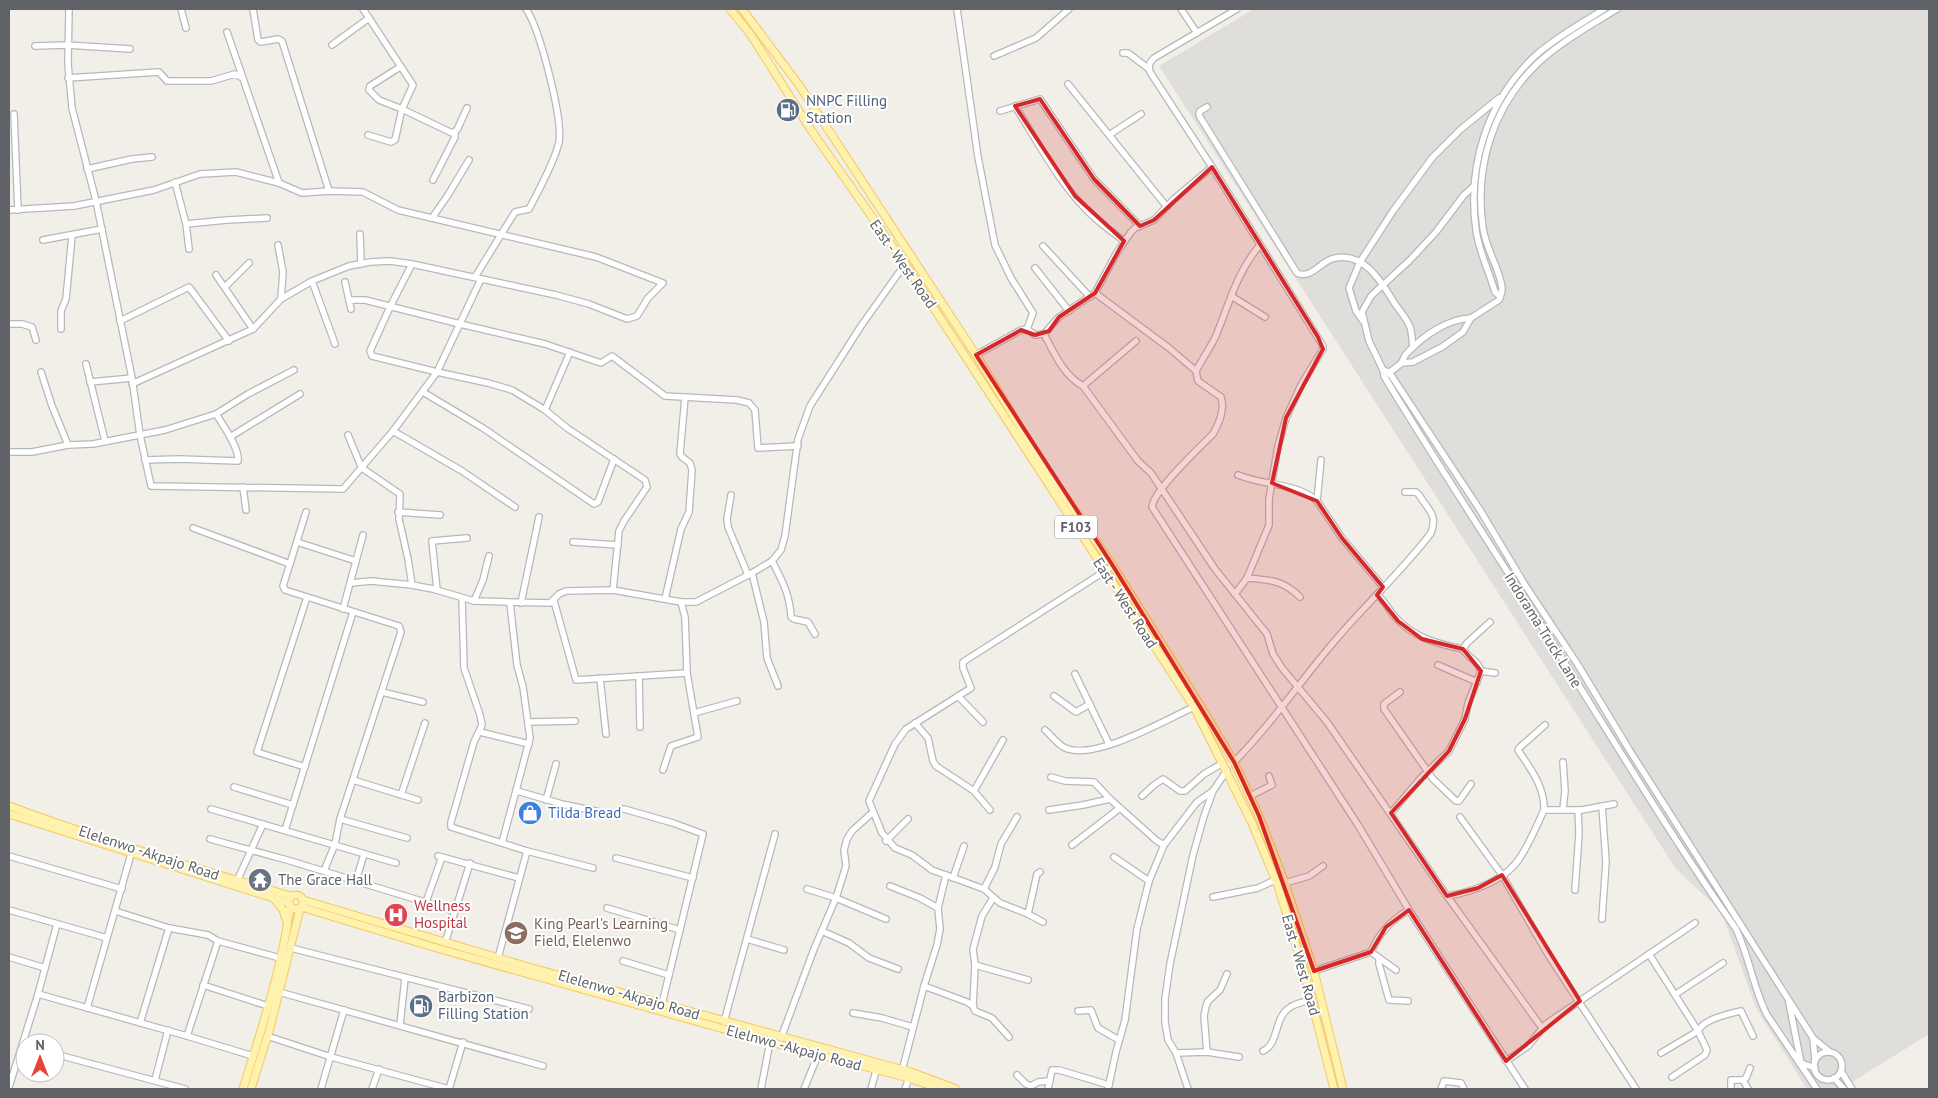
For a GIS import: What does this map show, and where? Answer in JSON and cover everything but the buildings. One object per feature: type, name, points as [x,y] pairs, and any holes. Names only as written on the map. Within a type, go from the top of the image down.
[{"type":"main road","name":"East - West Road","points":[[730,9],[751,36],[816,138],[905,264],[993,397],[1104,572],[1194,707],[1252,823],[1275,880],[1311,1000],[1334,1089]]},
{"type":"main road","name":"East - West Road","points":[[742,9],[798,85],[976,355],[1042,463],[1113,566],[1200,704],[1234,762],[1250,796],[1285,883],[1314,971],[1343,1089]]},
{"type":"main road","name":"Elelenwo -Akpajo Road","points":[[9,806],[58,824],[237,881],[290,902]]},
{"type":"main road","name":"Elelenwo -Akpajo Road","points":[[9,814],[275,900],[290,902]]},
{"type":"main road","points":[[243,1089],[268,1006],[287,925],[290,902],[298,895],[301,905],[297,923],[267,1036],[250,1089]]},
{"type":"main road","points":[[275,900],[284,914],[287,925]]},
{"type":"main road","points":[[290,902],[294,909],[301,905]]},
{"type":"main road","name":"Elelenwo -Akpajo Road","points":[[301,905],[445,942],[724,1022],[929,1078],[956,1089]]},
{"type":"main road","name":"Elelnwo -Akpajo Road","points":[[301,905],[315,912],[450,952],[770,1042],[909,1078],[940,1089]]},
{"type":"main road","points":[[297,923],[304,916],[315,912]]},
{"type":"street","points":[[69,9],[68,78],[73,118],[102,229],[150,484],[154,486],[340,490],[346,488],[363,468],[437,372],[460,324],[478,278],[500,234],[515,212],[529,209],[559,144],[559,128],[551,84],[538,32],[526,9]]},
{"type":"street","points":[[181,9],[186,28]]},
{"type":"street","points":[[253,9],[258,40],[261,42],[278,38],[282,41],[329,191]]},
{"type":"street","points":[[363,9],[413,87],[402,109],[395,140],[392,142],[368,135]]},
{"type":"street","points":[[957,9],[987,212],[995,245],[1011,278],[1033,313],[1027,329]]},
{"type":"street","points":[[994,56],[1036,38],[1068,9]]},
{"type":"street","points":[[1181,9],[1197,33]]},
{"type":"street","points":[[1150,69],[1150,62],[1154,58],[1237,9]]},
{"type":"street","points":[[1500,296],[1495,292],[1479,244],[1474,213],[1474,186],[1483,140],[1490,118],[1522,70],[1536,56],[1553,42],[1604,9]]},
{"type":"street","points":[[1617,9],[1539,61],[1508,98],[1497,120],[1483,164],[1481,212],[1486,242],[1501,283],[1502,290],[1499,300],[1472,318],[1463,332],[1442,347],[1413,362],[1402,363],[1385,373],[1480,510],[1630,751],[1813,1038],[1841,1060],[1840,1071],[1834,1078]]},
{"type":"street","points":[[332,45],[370,18]]},
{"type":"street","points":[[227,32],[241,77],[279,182]]},
{"type":"street","points":[[35,46],[67,45],[130,49]]},
{"type":"street","points":[[1123,53],[1128,53],[1150,69],[1322,346],[1286,418],[1278,446],[1268,504],[1270,525],[1247,578],[1235,594]]},
{"type":"street","points":[[400,67],[370,86],[369,90],[379,100],[444,130],[455,132]]},
{"type":"street","points":[[68,78],[159,72],[168,81],[210,81],[235,74],[241,77]]},
{"type":"street","points":[[1068,84],[1167,206]]},
{"type":"street","name":"Indorama Truck Lane","points":[[1503,96],[1460,130],[1432,158],[1393,211],[1360,262],[1350,288],[1356,311],[1363,322],[1369,341],[1385,373],[1432,456],[1576,680],[1620,754],[1736,929],[1744,945],[1761,1003],[1817,1089]]},
{"type":"street","points":[[1000,111],[1040,99],[1094,179],[1140,226]]},
{"type":"street","points":[[1015,106],[1075,196],[1095,219],[1124,241]]},
{"type":"street","points":[[1207,107],[1198,114],[1297,273],[1301,275],[1312,272],[1331,258],[1348,257],[1360,262],[1374,273],[1383,284],[1409,326],[1413,347]]},
{"type":"street","points":[[433,180],[455,137],[455,132],[467,108]]},
{"type":"street","points":[[14,114],[18,210]]},
{"type":"street","points":[[1109,135],[1141,114]]},
{"type":"street","points":[[87,169],[132,159],[152,157]]},
{"type":"street","points":[[432,218],[469,160]]},
{"type":"street","points":[[976,355],[1021,330],[1027,329],[1035,335],[1044,334],[1059,317],[1092,295],[1124,241],[1135,228],[1154,220],[1167,206],[1212,167]]},
{"type":"street","points":[[9,210],[74,206],[154,190],[200,174],[232,171],[279,182],[302,193],[329,191],[363,192],[398,210],[596,257],[663,283],[648,298],[637,316],[627,319],[589,304],[564,297],[412,264],[378,261],[340,270],[312,281],[281,299],[253,328],[229,341],[132,381],[90,382]]},
{"type":"street","points":[[176,182],[186,224],[189,249]]},
{"type":"street","points":[[1363,322],[1364,308],[1383,284],[1410,260],[1436,232],[1464,195],[1474,186]]},
{"type":"street","points":[[186,224],[267,218]]},
{"type":"street","points":[[43,240],[102,229]]},
{"type":"street","points":[[360,234],[361,264]]},
{"type":"street","points":[[60,329],[61,311],[66,299],[72,236]]},
{"type":"street","points":[[1196,371],[1214,339],[1238,276],[1249,257],[1260,245]]},
{"type":"street","points":[[278,246],[283,272],[281,299]]},
{"type":"street","points":[[1043,246],[1092,295],[1169,348],[1196,371],[1198,381],[1221,398],[1219,423],[1213,434],[1162,489],[1152,501],[1152,506],[1358,825],[1409,910],[1525,1089]]},
{"type":"street","points":[[225,287],[249,263]]},
{"type":"street","points":[[412,264],[390,307],[370,354],[507,388],[545,410],[567,428],[638,475],[647,484],[621,526],[613,590]]},
{"type":"street","points":[[351,583],[371,581],[412,585],[474,601],[550,603],[559,594],[566,591],[613,590],[681,602],[699,601],[750,574],[772,561],[781,550],[785,536],[802,424],[817,393],[884,292],[905,264]]},
{"type":"street","points":[[1035,268],[1069,311]]},
{"type":"street","points":[[216,275],[253,328]]},
{"type":"street","points":[[312,281],[335,344]]},
{"type":"street","points":[[345,282],[352,310]]},
{"type":"street","points":[[120,321],[189,286],[229,341]]},
{"type":"street","points":[[1231,296],[1265,317]]},
{"type":"street","points":[[349,300],[365,300],[545,344],[601,364],[612,356],[663,395],[737,400],[749,403],[755,410],[758,448],[798,446]]},
{"type":"street","points":[[1402,363],[1406,354],[1413,347],[1446,324],[1463,318],[1472,318]]},
{"type":"street","points":[[9,324],[22,324],[32,327],[36,340]]},
{"type":"street","points":[[1044,334],[1075,382],[1084,386],[1138,461],[1151,473],[1204,553],[1267,634],[1273,654],[1297,687],[1327,722],[1447,896],[1542,1028]]},
{"type":"street","points":[[1084,386],[1136,341]]},
{"type":"street","points":[[545,410],[570,352]]},
{"type":"street","points":[[86,364],[106,441]]},
{"type":"street","points":[[9,452],[32,452],[68,444],[93,444],[165,430],[216,414],[248,394],[294,370]]},
{"type":"street","points":[[41,372],[52,406],[68,444]]},
{"type":"street","points":[[423,392],[482,428],[594,504],[598,502],[614,459]]},
{"type":"street","points":[[230,437],[300,394]]},
{"type":"street","points":[[666,599],[681,529],[689,512],[692,470],[690,463],[680,454],[685,397]]},
{"type":"street","points":[[145,460],[238,461],[230,437],[216,414]]},
{"type":"street","points":[[393,431],[462,471],[514,507]]},
{"type":"street","points":[[348,435],[360,465],[400,494],[398,512],[412,585]]},
{"type":"street","points":[[1318,501],[1321,460]]},
{"type":"street","points":[[1238,475],[1260,483],[1272,483],[1300,491],[1318,501],[1342,538],[1383,587]]},
{"type":"street","points":[[243,487],[246,510]]},
{"type":"street","points":[[1234,762],[1282,708],[1340,635],[1425,541],[1434,526],[1433,516],[1416,492],[1405,492]]},
{"type":"street","points":[[731,495],[727,519],[728,527],[750,574],[764,622],[767,658],[778,686]]},
{"type":"street","points":[[306,512],[283,588],[307,598],[400,628],[382,692],[340,819],[335,844],[324,871]]},
{"type":"street","points":[[398,512],[440,515]]},
{"type":"street","points":[[521,603],[539,517]]},
{"type":"street","points":[[193,528],[290,564]]},
{"type":"street","points":[[343,609],[363,535]]},
{"type":"street","points":[[437,590],[432,541],[467,538]]},
{"type":"street","points":[[297,542],[356,561]]},
{"type":"street","points":[[573,542],[618,545]]},
{"type":"street","points":[[474,601],[483,580],[488,556]]},
{"type":"street","points":[[772,561],[790,602],[791,617],[808,622],[815,634]]},
{"type":"street","points":[[1043,922],[1000,903],[984,889],[932,870],[912,855],[895,848],[886,840],[872,813],[869,799],[902,733],[971,688],[962,668],[963,662],[1113,566]]},
{"type":"street","points":[[1247,578],[1289,586],[1300,597]]},
{"type":"street","points":[[1377,596],[1387,604],[1398,621],[1422,638],[1463,649],[1465,653],[1477,661],[1481,670],[1468,703],[1465,720],[1456,739],[1449,750],[1391,813]]},
{"type":"street","points":[[305,767],[257,752],[307,598]]},
{"type":"street","points":[[462,598],[464,666],[482,725],[474,742],[451,822],[451,828],[527,851],[593,868]]},
{"type":"street","points":[[554,601],[575,678],[580,681],[600,678],[687,673]]},
{"type":"street","points":[[663,770],[671,746],[698,737],[687,673],[685,617],[681,602]]},
{"type":"street","points":[[502,843],[529,744],[529,722],[517,665],[510,603]]},
{"type":"street","points":[[285,830],[353,612]]},
{"type":"street","points":[[1463,649],[1490,622]]},
{"type":"street","points":[[1438,665],[1477,682]]},
{"type":"street","points":[[1481,670],[1495,673]]},
{"type":"street","points":[[1075,674],[1108,744]]},
{"type":"street","points":[[638,676],[640,727]]},
{"type":"street","points":[[600,678],[606,734]]},
{"type":"street","points":[[382,692],[423,702]]},
{"type":"street","points":[[1400,692],[1384,704],[1384,709],[1428,771],[1447,795],[1456,801],[1472,784]]},
{"type":"street","points":[[958,696],[983,722]]},
{"type":"street","points":[[1054,696],[1076,712],[1090,704]]},
{"type":"street","points":[[694,713],[737,701]]},
{"type":"street","points":[[1045,730],[1062,747],[1073,751],[1095,749],[1130,737],[1194,707]]},
{"type":"street","points":[[529,722],[575,721]]},
{"type":"street","points":[[915,723],[928,738],[936,766],[974,791],[990,810]]},
{"type":"street","points":[[401,795],[425,724]]},
{"type":"street","points":[[1447,896],[1464,894],[1478,888],[1502,875],[1520,857],[1544,810],[1544,804],[1534,773],[1518,750],[1522,744],[1545,725]]},
{"type":"street","points":[[480,732],[529,744]]},
{"type":"street","points":[[974,791],[1004,740]]},
{"type":"street","points":[[1563,762],[1565,791],[1563,809]]},
{"type":"street","points":[[1142,796],[1163,779],[1180,791],[1185,791],[1204,774],[1223,763]]},
{"type":"street","points":[[546,800],[556,764]]},
{"type":"street","points":[[1188,1089],[1176,1053],[1168,1040],[1165,1022],[1165,999],[1170,964],[1193,855],[1213,791],[1227,770]]},
{"type":"street","points":[[1250,796],[1272,785],[1269,776]]},
{"type":"street","points":[[1051,777],[1065,780],[1092,781],[1157,841],[1164,845]]},
{"type":"street","points":[[353,780],[418,800]]},
{"type":"street","points":[[234,787],[293,805]]},
{"type":"street","points":[[517,791],[546,800],[600,812]]},
{"type":"street","points":[[1048,1089],[1052,1070],[1059,1070],[1109,1087],[1125,1020],[1137,930],[1149,881],[1164,845],[1197,802],[1213,791]]},
{"type":"street","points":[[1049,810],[1110,799]]},
{"type":"street","points":[[1544,810],[1578,810],[1614,804]]},
{"type":"street","points":[[1602,806],[1606,862],[1602,919]]},
{"type":"street","points":[[1072,845],[1120,808]]},
{"type":"street","points":[[212,809],[396,863]]},
{"type":"street","points":[[624,809],[703,834],[662,1004]]},
{"type":"street","points":[[1575,890],[1579,833],[1578,810]]},
{"type":"street","points":[[781,1038],[814,949],[836,898],[846,866],[844,850],[847,839],[852,831],[872,813]]},
{"type":"street","points":[[984,889],[995,867],[1001,844],[1017,817]]},
{"type":"street","points":[[1460,817],[1502,875],[1549,956],[1636,1089]]},
{"type":"street","points":[[340,819],[407,838]]},
{"type":"street","points":[[886,840],[908,819]]},
{"type":"street","points":[[237,881],[262,824]]},
{"type":"street","points":[[724,1022],[775,834]]},
{"type":"street","points":[[210,839],[324,871],[454,911]]},
{"type":"street","points":[[953,878],[964,846]]},
{"type":"street","points":[[498,958],[527,851]]},
{"type":"street","points":[[87,1008],[131,854]]},
{"type":"street","points":[[356,881],[364,854]]},
{"type":"street","points":[[9,856],[122,889]]},
{"type":"street","points":[[426,902],[440,856],[519,878]]},
{"type":"street","points":[[1114,857],[1149,881]]},
{"type":"street","points":[[616,858],[693,878]]},
{"type":"street","points":[[445,942],[470,863]]},
{"type":"street","points":[[1285,883],[1309,876],[1322,866]]},
{"type":"street","points":[[1028,914],[1037,874],[1040,872]]},
{"type":"street","points":[[902,1071],[940,932],[938,908],[946,875]]},
{"type":"street","points":[[1213,897],[1258,888],[1275,880]]},
{"type":"street","points":[[890,886],[920,898],[938,908]]},
{"type":"street","points":[[807,889],[836,898],[886,919]]},
{"type":"street","points":[[973,1006],[975,965],[972,954],[984,910],[993,898]]},
{"type":"street","points":[[607,908],[680,930]]},
{"type":"street","points":[[1723,911],[1732,909]]},
{"type":"street","points":[[9,910],[107,938]]},
{"type":"street","points":[[1314,971],[1370,952],[1386,927],[1396,917],[1409,910]]},
{"type":"street","points":[[115,911],[170,928],[208,935],[218,941],[280,958]]},
{"type":"street","points":[[1506,1061],[1528,1046],[1542,1028],[1695,923]]},
{"type":"street","points":[[27,1033],[57,924]]},
{"type":"street","points":[[140,1023],[170,928]]},
{"type":"street","points":[[822,931],[849,943],[869,958],[898,969]]},
{"type":"street","points":[[747,939],[784,950]]},
{"type":"street","points":[[187,1036],[218,941]]},
{"type":"street","points":[[290,948],[529,1009]]},
{"type":"street","points":[[1370,952],[1396,970]]},
{"type":"street","points":[[1649,954],[1676,994],[1705,1043],[1706,1053],[1672,1077]]},
{"type":"street","points":[[9,957],[45,968]]},
{"type":"street","points":[[1379,958],[1389,1000],[1408,1001]]},
{"type":"street","points":[[623,960],[669,975]]},
{"type":"street","points":[[1676,994],[1723,963]]},
{"type":"street","points":[[975,965],[1028,980]]},
{"type":"street","points":[[1207,1052],[1204,1016],[1206,1006],[1208,1001],[1220,990],[1227,974]]},
{"type":"street","points":[[400,1025],[405,978]]},
{"type":"street","points":[[203,985],[268,1006]]},
{"type":"street","points":[[924,986],[967,1002],[976,1011],[992,1018],[1009,1037]]},
{"type":"street","points":[[279,992],[463,1042],[542,1066]]},
{"type":"street","points":[[38,994],[253,1056]]},
{"type":"street","points":[[1788,999],[1801,1063],[1815,1068],[1822,1078],[1834,1078],[1844,1089]]},
{"type":"street","points":[[1263,1051],[1271,1045],[1280,1019],[1286,1010],[1295,1004],[1311,1000]]},
{"type":"street","points":[[320,1089],[344,1010]]},
{"type":"street","points":[[1078,1010],[1091,1010],[1098,1028],[1119,1040]]},
{"type":"street","points":[[1661,1053],[1698,1031],[1702,1026],[1740,1011],[1753,1036]]},
{"type":"street","points":[[853,1013],[882,1018],[913,1027]]},
{"type":"street","points":[[155,1080],[168,1030]]},
{"type":"street","points":[[267,1036],[331,1057],[379,1069],[424,1086],[449,1089],[463,1042]]},
{"type":"street","points":[[1813,1038],[1816,1060],[1815,1068]]},
{"type":"street","points":[[761,1089],[770,1042]]},
{"type":"street","points":[[1176,1053],[1207,1052],[1239,1057]]},
{"type":"street","points":[[1816,1060],[1821,1054],[1830,1052]]},
{"type":"street","points":[[804,1089],[818,1055]]},
{"type":"street","points":[[65,1057],[184,1089]]},
{"type":"street","points":[[1731,1089],[1730,1080],[1743,1080],[1746,1078],[1750,1068]]},
{"type":"street","points":[[372,1089],[379,1069]]},
{"type":"street","points":[[9,1087],[11,1071]]},
{"type":"street","points":[[871,1089],[876,1071]]},
{"type":"street","points":[[1840,1071],[1852,1089]]},
{"type":"street","points":[[1017,1075],[1026,1084],[1032,1086],[1038,1082],[1049,1081]]},
{"type":"street","points":[[905,1089],[909,1078]]},
{"type":"street","points":[[1441,1089],[1444,1081],[1447,1080],[1461,1083],[1464,1089]]},
{"type":"street","points":[[1743,1080],[1748,1089]]},
{"type":"highlighted area","points":[[1040,99],[1094,179],[1140,226],[1154,220],[1212,167],[1318,337],[1323,349],[1286,418],[1272,483],[1317,501],[1342,538],[1383,587],[1377,595],[1398,621],[1422,639],[1463,649],[1481,671],[1465,719],[1449,751],[1391,813],[1447,896],[1478,888],[1502,875],[1580,1001],[1506,1061],[1409,910],[1386,927],[1371,952],[1314,971],[1259,816],[1234,762],[1113,566],[976,355],[1021,330],[1035,335],[1049,331],[1059,317],[1095,293],[1124,241],[1075,196],[1015,106]]},
{"type":"shaded area","points":[[1254,9],[1929,9],[1929,1034],[1841,1089],[1807,1089],[1756,1008],[1721,911],[1676,869],[1159,66]]},
{"type":"place","name":"NNPC Filling Station","points":[[788,110]]},
{"type":"place","name":"Tilda Bread","points":[[530,813]]},
{"type":"place","name":"The Grace Hall","points":[[260,880]]},
{"type":"place","name":"Wellness Hospital","points":[[396,915]]},
{"type":"place","name":"King Pearl's Learning Field, Elelenwo","points":[[516,933]]},
{"type":"place","name":"Barbizon Filling Station","points":[[421,1006]]}]
